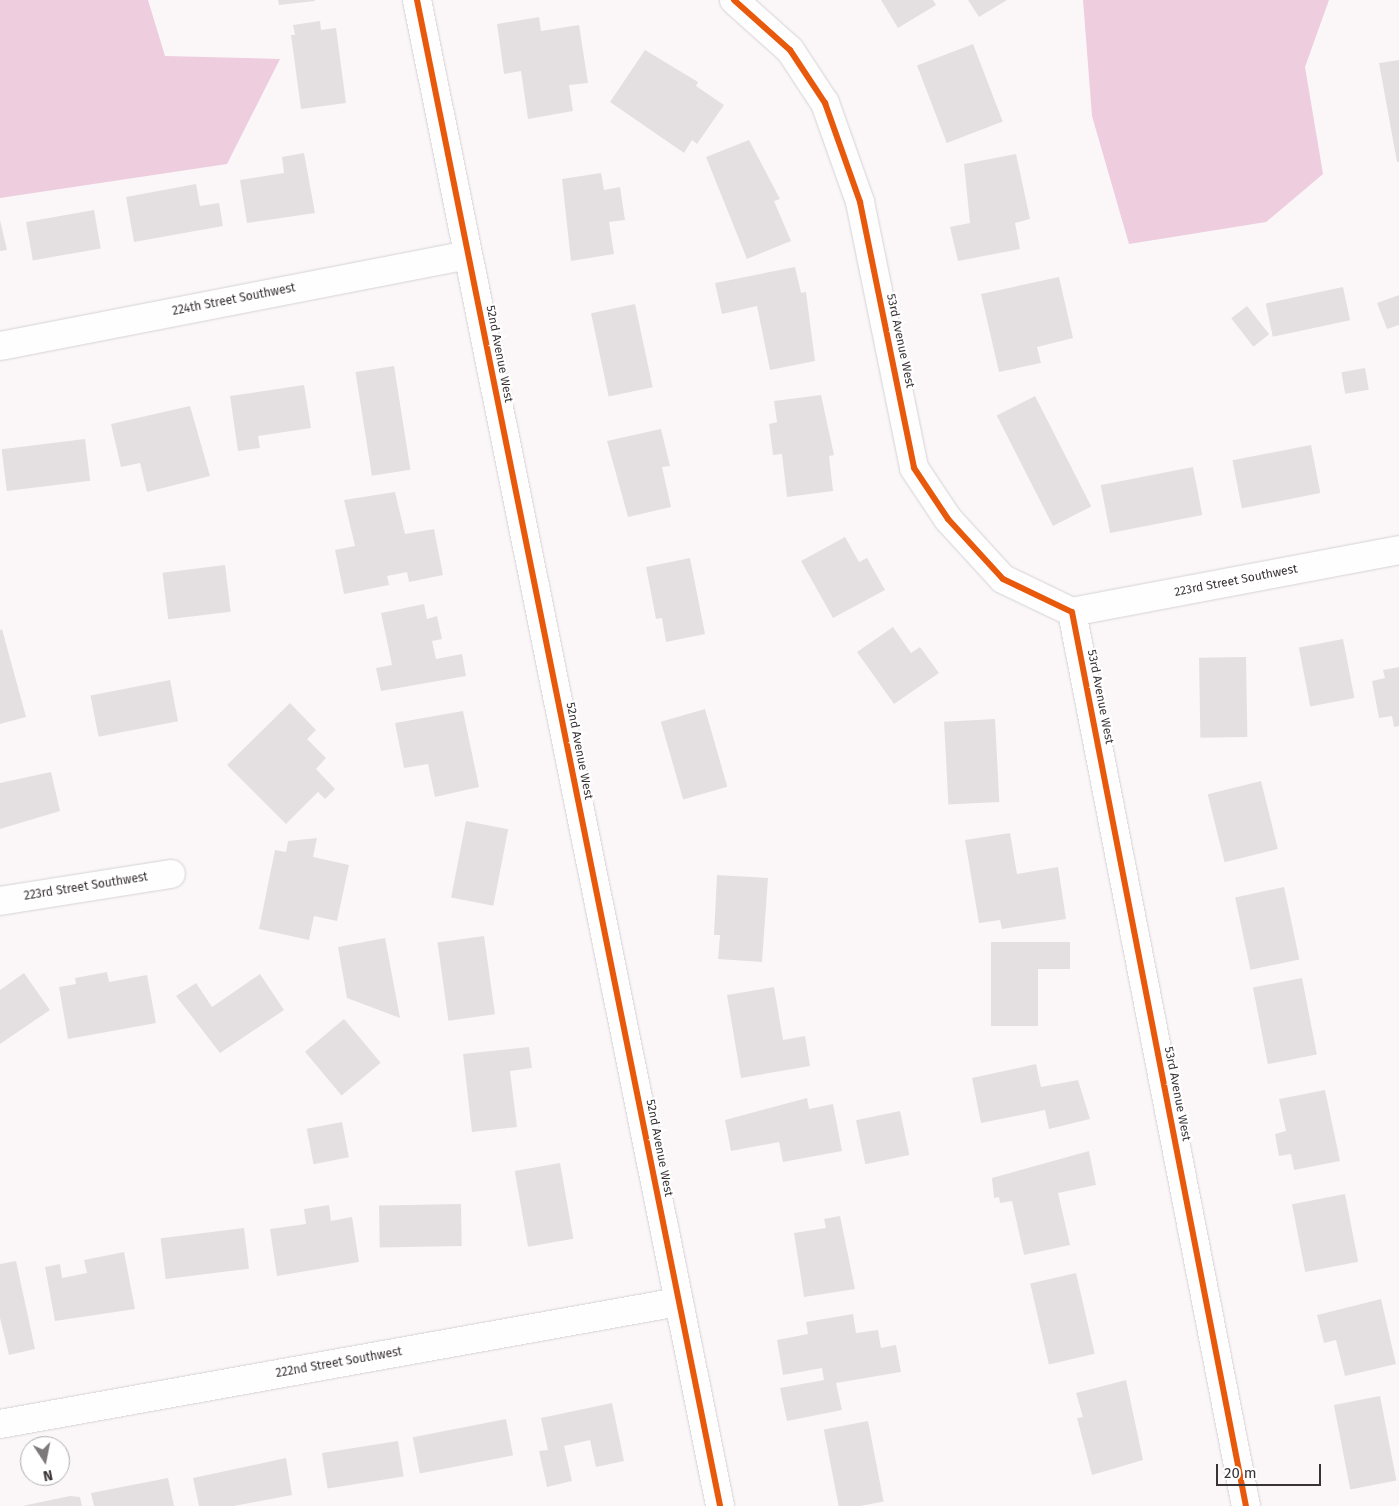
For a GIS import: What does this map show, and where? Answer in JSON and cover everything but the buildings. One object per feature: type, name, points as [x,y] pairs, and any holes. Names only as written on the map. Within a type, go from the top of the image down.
[{"type":"street","name":"52nd Avenue West","points":[[417,0],[720,1506]]},
{"type":"street","name":"53rd Avenue West","points":[[734,0],[790,50],[825,103],[860,202],[914,468],[948,519],[1003,579],[1072,612],[1246,1506]]},
{"type":"street","name":"224th Street Southwest","points":[[0,346],[468,255]]},
{"type":"street","name":"223rd Street Southwest","points":[[1072,612],[1399,550]]},
{"type":"street","name":"223rd Street Southwest","points":[[0,901],[171,874]]},
{"type":"street","name":"222nd Street Southwest","points":[[0,1424],[678,1302]]},
{"type":"shaded area","points":[[0,0],[148,0],[165,56],[280,59],[227,164],[0,198]]},
{"type":"shaded area","points":[[1083,0],[1329,0],[1305,67],[1323,174],[1266,222],[1129,244],[1092,116]]},
{"type":"cycle path","points":[[417,0],[720,1506]]},
{"type":"cycle path","points":[[734,0],[790,50],[825,103],[860,202],[914,468],[948,519],[1003,579],[1072,612],[1246,1506]]}]
